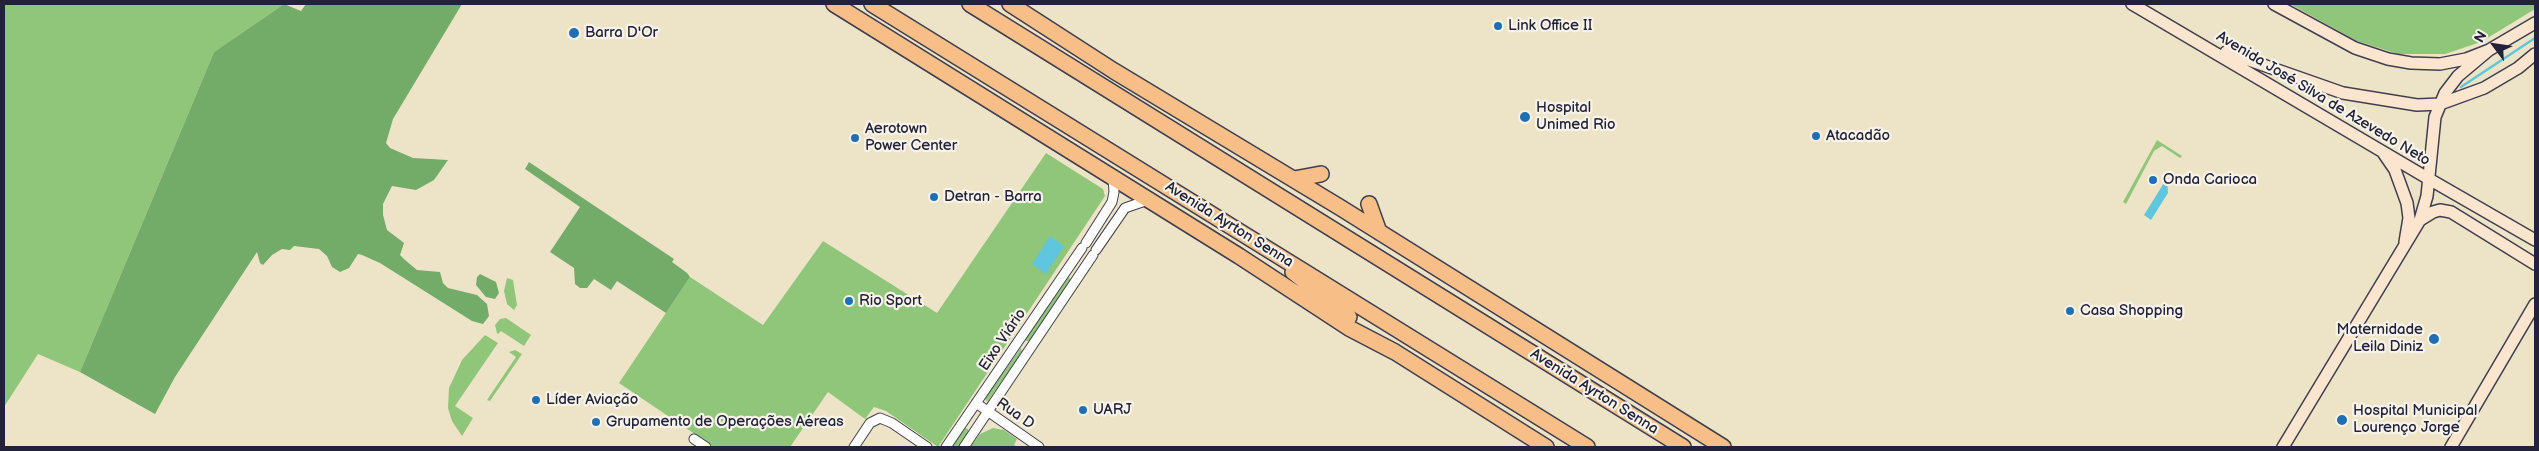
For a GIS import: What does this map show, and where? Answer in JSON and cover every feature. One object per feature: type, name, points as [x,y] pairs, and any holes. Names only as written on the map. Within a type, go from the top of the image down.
[{"type":"highway","name":"Avenida Ayrton Senna","points":[[834,4],[1349,328],[1395,352],[1546,447]]},
{"type":"highway","name":"Avenida Ayrton Senna","points":[[872,4],[1587,447]]},
{"type":"highway","name":"Avenida Ayrton Senna","points":[[970,4],[1683,447]]},
{"type":"highway","name":"Avenida Ayrton Senna","points":[[1009,4],[1114,71],[1396,242],[1723,447]]},
{"type":"highway","points":[[1009,4],[1057,42],[1107,88]]},
{"type":"highway","points":[[970,89],[1092,140]]},
{"type":"highway","points":[[1294,179],[1321,174]]},
{"type":"highway","points":[[1291,203],[1396,242]]},
{"type":"highway","points":[[1369,204],[1379,232]]},
{"type":"highway","points":[[1285,260],[1297,277],[1395,352]]},
{"type":"street","name":"Avenida José Silva de Azevedo Neto","points":[[2132,4],[2382,150],[2429,180],[2535,240]]},
{"type":"street","points":[[2274,4],[2355,48],[2388,59],[2411,63],[2440,64],[2466,59],[2489,50],[2535,23]]},
{"type":"street","name":"Avenida José Silva de Azevedo Neto","points":[[2202,44],[2344,93],[2417,105],[2440,104],[2484,88],[2518,68],[2535,54]]},
{"type":"street","points":[[2283,447],[2402,254],[2420,220],[2429,180],[2432,131],[2440,104],[2458,76],[2489,50]]},
{"type":"street","points":[[2382,150],[2395,170],[2407,203],[2408,218],[2402,254]]},
{"type":"street","name":"Eixo Viário","points":[[946,447],[1109,207],[1114,192],[1113,178]]},
{"type":"street","name":"Eixo Viário","points":[[964,447],[1120,214],[1132,204],[1148,200]]},
{"type":"street","points":[[1109,207],[1120,214]]},
{"type":"street","points":[[2420,220],[2440,210],[2451,212],[2535,264]]},
{"type":"street","points":[[2451,447],[2535,304]]},
{"type":"street","name":"Rua D","points":[[976,403],[1039,447]]},
{"type":"street","points":[[854,447],[870,423],[876,419],[885,419],[927,447]]},
{"type":"street","points":[[965,420],[978,428]]},
{"type":"street","points":[[694,439],[706,447]]},
{"type":"green space","points":[[4,4],[284,4],[214,52],[80,372],[38,354],[4,407]]},
{"type":"green space","points":[[284,4],[301,11],[306,4],[462,4],[393,119],[386,143],[390,148],[413,158],[448,160],[434,180],[416,190],[392,186],[383,204],[383,215],[387,230],[404,243],[400,255],[405,260],[417,270],[440,272],[443,283],[448,288],[477,295],[487,304],[489,316],[483,324],[472,321],[380,263],[362,255],[358,254],[349,268],[340,272],[332,267],[327,256],[319,249],[294,246],[290,250],[282,249],[272,255],[263,265],[260,263],[257,252],[175,377],[155,414],[80,372],[214,52]]},
{"type":"green space","points":[[2290,4],[2535,4],[2535,9],[2481,42],[2445,54],[2398,54],[2357,41]]},
{"type":"green space","points":[[2157,140],[2182,156],[2180,158],[2162,146],[2154,151],[2126,204],[2123,202]]},
{"type":"green space","name":"Rio Sport","points":[[1046,153],[1103,189],[1105,196],[938,447],[886,411],[874,407],[865,419],[828,392],[790,447],[714,447],[619,383],[690,277],[763,325],[823,241],[937,313]]},
{"type":"green space","points":[[529,162],[674,259],[672,262],[687,273],[690,277],[666,313],[617,281],[611,290],[594,279],[587,288],[580,288],[575,284],[574,268],[550,252],[580,207],[525,169]]},
{"type":"green space","points":[[480,274],[496,282],[499,293],[495,299],[486,297],[476,285],[477,277]]},
{"type":"green space","points":[[1069,277],[1071,281],[1030,341],[1026,341],[1026,338]]},
{"type":"green space","points":[[507,278],[513,280],[517,305],[514,310],[507,304],[504,291]]},
{"type":"green space","points":[[506,318],[531,335],[524,346],[501,331],[497,333],[495,325],[500,319]]},
{"type":"green space","points":[[485,335],[498,343],[455,406],[473,418],[462,436],[452,421],[448,408],[449,388],[462,360]]},
{"type":"green space","points":[[1021,348],[1022,352],[987,402],[985,398]]},
{"type":"green space","points":[[515,350],[522,354],[490,401],[487,400],[516,357],[509,352]]},
{"type":"green space","points":[[965,428],[968,429],[968,432],[958,447],[952,447]]},
{"type":"green space","points":[[993,428],[1004,430],[1017,439],[1014,445],[1018,447],[970,447],[980,434]]},
{"type":"water","points":[[2167,178],[2168,193],[2151,220],[2144,215]]},
{"type":"water","points":[[1050,236],[1064,246],[1046,274],[1032,264]]},
{"type":"waterway","points":[[2461,87],[2535,38]]},
{"type":"place","name":"Link Office II","points":[[1498,26]]},
{"type":"place","name":"Barra D'Or","points":[[574,33]]},
{"type":"place","name":"Hospital Unimed Rio","points":[[1525,117]]},
{"type":"place","name":"Atacadão","points":[[1816,136]]},
{"type":"place","name":"Aerotown Power Center","points":[[855,138]]},
{"type":"place","name":"Onda Carioca","points":[[2153,180]]},
{"type":"place","name":"Detran - Barra","points":[[934,197]]},
{"type":"place","name":"Rio Sport","points":[[849,301]]},
{"type":"place","name":"Casa Shopping","points":[[2070,311]]},
{"type":"place","name":"Maternidade Leila Diniz","points":[[2434,339]]},
{"type":"place","name":"Líder Aviação","points":[[536,400]]},
{"type":"place","name":"UARJ","points":[[1083,410]]},
{"type":"place","name":"Hospital Municipal Lourenço Jorge","points":[[2342,420]]},
{"type":"place","name":"Grupamento de Operações Aéreas","points":[[596,422]]}]
